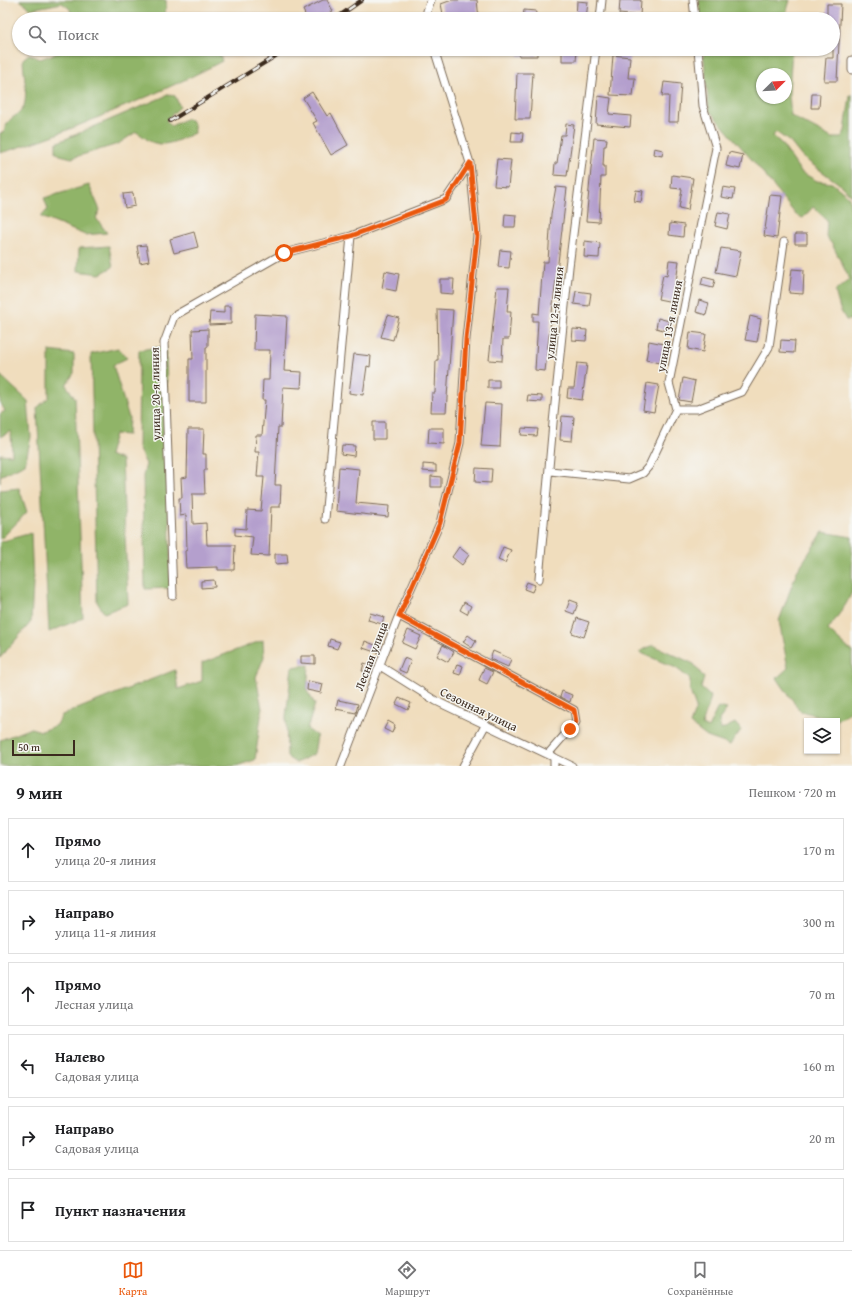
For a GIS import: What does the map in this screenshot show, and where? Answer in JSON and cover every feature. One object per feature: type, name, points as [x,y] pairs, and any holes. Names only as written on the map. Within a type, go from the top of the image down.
[{"type":"street","points":[[427,12],[431,0]]},
{"type":"street","points":[[601,12],[602,0]]},
{"type":"street","points":[[693,0],[694,12]]},
{"type":"street","name":"Лесная улица","points":[[341,766],[399,616],[440,523],[460,443],[466,339],[477,236],[470,163],[436,56]]},
{"type":"street","name":"улица 12-я линия","points":[[539,580],[550,471],[553,423],[595,56]]},
{"type":"street","name":"улица 13-я линия","points":[[676,409],[669,383],[716,148],[703,106],[699,56]]},
{"type":"street","points":[[852,60],[852,70]]},
{"type":"street","name":"улица 20-я линия","points":[[172,596],[164,343],[174,316],[284,253],[351,236],[446,200],[470,163]]},
{"type":"street","points":[[325,519],[351,236]]},
{"type":"street","points":[[550,471],[629,479],[643,473],[649,466],[676,409],[696,410],[742,392],[769,347],[784,242]]},
{"type":"street","points":[[399,616],[574,710],[576,722],[551,755],[554,766]]},
{"type":"street","name":"Сезонная улица","points":[[380,666],[436,701],[572,766]]},
{"type":"street","points":[[463,766],[486,724]]},
{"type":"green space","points":[[20,0],[166,0],[165,12],[71,12],[70,9],[62,3],[31,9]]},
{"type":"green space","points":[[699,0],[790,0],[787,12],[700,12]]},
{"type":"green space","points":[[27,56],[33,56],[40,59],[49,56],[220,56],[222,61],[165,89],[93,120],[0,153],[0,133],[4,132],[9,121],[24,107],[26,94],[23,59]]},
{"type":"green space","points":[[704,56],[792,56],[791,68],[756,68],[756,104],[790,104],[791,116],[832,138],[841,138],[845,131],[850,96],[852,94],[852,196],[838,183],[802,157],[790,142],[776,132],[773,136],[781,143],[801,172],[817,181],[832,183],[849,197],[852,220],[852,320],[846,320],[840,309],[835,291],[850,280],[832,244],[826,237],[827,220],[813,207],[803,218],[796,215],[759,168],[709,110]]},
{"type":"green space","points":[[170,94],[175,96],[180,107],[166,120],[171,126],[185,119],[191,120],[194,125],[194,133],[170,143],[160,144],[150,141],[136,132],[118,144],[72,158],[60,155],[56,152],[56,143]]},
{"type":"green space","points":[[89,185],[100,210],[96,218],[107,233],[85,235],[41,217],[48,209],[44,198]]},
{"type":"green space","points":[[109,246],[113,267],[100,274],[78,271],[79,248]]},
{"type":"green space","points":[[166,346],[171,588],[145,589],[143,476],[146,464],[138,448],[139,350]]},
{"type":"green space","points":[[118,348],[127,358],[113,365],[129,418],[128,435],[115,434],[109,455],[122,460],[128,604],[104,613],[97,602],[91,354]]},
{"type":"green space","points":[[49,351],[74,354],[74,373],[66,385],[75,398],[83,618],[49,632],[37,408],[49,397]]},
{"type":"green space","points":[[0,375],[28,401],[31,437],[25,464],[0,476],[0,454],[12,455],[11,431],[0,437],[0,414],[5,411],[0,402]]},
{"type":"green space","points":[[19,488],[27,512],[0,540],[0,490]]},
{"type":"green space","points":[[823,532],[852,537],[852,592],[846,604],[828,630],[852,652],[852,711],[840,718],[828,718],[800,711],[777,678],[788,668],[779,621],[797,571]]},
{"type":"green space","points":[[31,533],[33,584],[31,622],[0,658],[0,542]]},
{"type":"green space","points":[[263,640],[264,657],[256,677],[262,709],[255,760],[236,766],[0,766],[0,740],[31,728],[41,731],[57,725],[62,715],[175,670],[178,689],[202,681],[202,663]]},
{"type":"green space","points":[[653,645],[694,664],[704,678],[701,688],[711,697],[702,725],[708,728],[718,707],[727,709],[719,720],[721,730],[735,723],[741,730],[730,745],[707,737],[690,724],[696,708],[690,691],[690,679],[676,668],[639,652]]},
{"type":"green space","points":[[309,665],[307,691],[315,704],[307,729],[317,736],[314,754],[296,763],[287,757],[286,716],[292,667]]},
{"type":"building","points":[[323,0],[327,0],[333,11],[304,12],[303,10]]},
{"type":"building","points":[[452,0],[477,0],[478,12],[443,12],[441,4]]},
{"type":"building","points":[[620,0],[641,0],[640,12],[619,12]]},
{"type":"building","points":[[577,1],[588,2],[587,12],[576,12]]},
{"type":"building","points":[[827,4],[841,4],[840,23],[840,12],[827,12]]},
{"type":"building","points":[[524,10],[536,11],[536,12],[524,12]]},
{"type":"building","points":[[562,56],[576,56],[576,61],[562,61]]},
{"type":"building","points":[[613,56],[630,57],[628,78],[635,78],[633,96],[610,95]]},
{"type":"building","points":[[833,56],[838,56],[837,81],[824,81],[826,58],[833,58]]},
{"type":"building","points":[[517,73],[533,73],[530,119],[515,119]]},
{"type":"building","points":[[664,82],[681,84],[678,122],[668,122],[669,96],[662,96]]},
{"type":"building","points":[[312,92],[327,116],[331,113],[348,145],[331,155],[313,123],[317,121],[303,98]]},
{"type":"building","points":[[812,94],[820,94],[819,108],[811,108]]},
{"type":"building","points":[[598,96],[611,98],[609,114],[631,116],[630,127],[596,124]]},
{"type":"building","points":[[566,124],[574,125],[567,176],[554,175],[561,135],[565,135]]},
{"type":"building","points":[[512,132],[523,133],[522,142],[511,142]]},
{"type":"building","points":[[594,138],[607,139],[606,146],[604,146],[603,166],[605,166],[605,177],[601,177],[599,222],[586,221]]},
{"type":"building","points":[[654,148],[663,150],[662,156],[653,154]]},
{"type":"building","points":[[729,152],[743,155],[740,169],[726,166]]},
{"type":"building","points":[[497,159],[511,160],[508,187],[494,186]]},
{"type":"building","points":[[672,175],[693,178],[688,210],[679,208],[682,189],[671,188]]},
{"type":"building","points":[[556,187],[567,188],[545,371],[535,370],[538,321],[533,321],[533,313],[539,314],[543,262],[548,262],[551,214]]},
{"type":"building","points":[[723,187],[735,189],[733,199],[721,197]]},
{"type":"building","points":[[636,190],[643,191],[641,202],[634,201]]},
{"type":"building","points":[[133,193],[135,206],[125,208],[123,194]]},
{"type":"building","points":[[770,195],[782,196],[777,238],[764,236]]},
{"type":"building","points":[[718,212],[730,214],[727,229],[715,226]]},
{"type":"building","points":[[505,214],[516,215],[515,227],[504,227]]},
{"type":"building","points":[[670,223],[684,225],[683,237],[669,235]]},
{"type":"building","points":[[194,232],[198,247],[174,253],[170,239]]},
{"type":"building","points":[[795,234],[807,234],[807,244],[795,244]]},
{"type":"building","points":[[585,241],[600,243],[599,258],[584,257]]},
{"type":"building","points":[[146,245],[149,261],[140,263],[137,246]]},
{"type":"building","points":[[721,248],[741,251],[736,276],[716,272]]},
{"type":"building","points":[[500,250],[511,251],[509,268],[498,267]]},
{"type":"building","points":[[669,260],[679,261],[673,302],[658,299],[663,275],[667,276]]},
{"type":"building","points":[[792,269],[804,270],[803,294],[789,293]]},
{"type":"building","points":[[385,271],[399,274],[396,291],[382,288]]},
{"type":"building","points":[[703,277],[715,280],[713,288],[701,285]]},
{"type":"building","points":[[440,279],[454,279],[453,294],[440,293]]},
{"type":"building","points":[[497,287],[509,287],[507,312],[511,312],[509,339],[503,339],[502,361],[489,360]]},
{"type":"building","points":[[576,291],[591,293],[589,306],[574,304]]},
{"type":"building","points":[[699,300],[709,303],[706,315],[696,312]]},
{"type":"building","points":[[224,306],[231,306],[231,324],[209,325],[210,312],[224,313]]},
{"type":"building","points":[[437,309],[453,310],[446,412],[431,412],[432,393],[435,393],[436,360],[438,360]]},
{"type":"building","points":[[255,314],[287,316],[284,371],[302,372],[301,388],[283,387],[281,427],[278,427],[275,485],[281,485],[280,507],[271,507],[269,556],[251,555],[253,537],[235,535],[235,528],[246,529],[247,510],[261,511],[264,477],[257,477],[259,452],[255,452],[256,435],[262,435],[265,400],[262,400],[263,380],[269,380],[270,350],[254,350]]},
{"type":"building","points":[[388,315],[399,318],[393,340],[381,337]]},
{"type":"building","points":[[750,316],[761,319],[757,342],[745,340]]},
{"type":"building","points":[[658,318],[669,321],[667,331],[656,328]]},
{"type":"building","points":[[208,329],[208,347],[206,347],[206,402],[189,402],[189,359],[193,359],[192,330]]},
{"type":"building","points":[[573,329],[587,330],[586,341],[572,340]]},
{"type":"building","points":[[690,332],[706,334],[703,352],[688,349]]},
{"type":"building","points":[[781,340],[795,341],[794,353],[780,352]]},
{"type":"building","points":[[649,341],[664,344],[660,363],[646,360]]},
{"type":"building","points":[[354,354],[371,356],[370,367],[367,366],[363,395],[349,393]]},
{"type":"building","points":[[577,363],[587,364],[582,400],[567,398],[568,388],[574,388]]},
{"type":"building","points":[[683,378],[695,381],[691,402],[679,400]]},
{"type":"building","points":[[488,380],[499,380],[499,388],[488,388]]},
{"type":"building","points":[[647,383],[659,385],[654,412],[643,410]]},
{"type":"building","points":[[528,395],[542,396],[542,402],[527,401]]},
{"type":"building","points":[[485,403],[502,404],[500,447],[481,446]]},
{"type":"building","points":[[562,416],[574,417],[572,441],[560,440]]},
{"type":"building","points":[[373,422],[385,422],[385,439],[373,439]]},
{"type":"building","points":[[429,428],[444,428],[444,444],[428,443]]},
{"type":"building","points":[[522,428],[538,429],[537,436],[521,435]]},
{"type":"building","points":[[188,429],[204,429],[203,454],[206,454],[206,470],[204,470],[205,494],[192,494],[193,524],[206,523],[207,545],[235,545],[234,570],[218,570],[218,567],[186,568],[186,515],[180,516],[179,498],[182,498],[181,478],[187,477]]},
{"type":"building","points":[[342,445],[355,446],[354,456],[341,454]]},
{"type":"building","points":[[423,464],[436,465],[436,472],[423,471]]},
{"type":"building","points":[[339,467],[359,469],[356,503],[389,506],[388,517],[336,511]]},
{"type":"building","points":[[476,468],[492,469],[491,483],[475,482]]},
{"type":"building","points":[[431,476],[441,477],[441,487],[431,487]]},
{"type":"building","points":[[459,547],[469,555],[462,565],[452,557]]},
{"type":"building","points":[[503,547],[511,550],[505,563],[498,560]]},
{"type":"building","points":[[275,554],[287,554],[288,563],[275,564]]},
{"type":"building","points":[[214,580],[215,587],[201,588],[201,581]]},
{"type":"building","points":[[527,582],[535,585],[532,592],[524,589]]},
{"type":"building","points":[[570,600],[578,603],[574,614],[566,611]]},
{"type":"building","points":[[464,602],[471,606],[467,614],[460,610]]},
{"type":"building","points":[[370,613],[384,617],[382,624],[368,620]]},
{"type":"building","points":[[577,618],[589,622],[584,637],[572,633]]},
{"type":"building","points":[[408,630],[421,636],[415,649],[402,643]]},
{"type":"building","points":[[468,635],[476,641],[472,648],[463,642]]},
{"type":"building","points":[[330,639],[340,642],[337,649],[328,646]]},
{"type":"building","points":[[365,641],[380,647],[378,653],[363,648]]},
{"type":"building","points":[[443,645],[454,652],[448,662],[437,656]]},
{"type":"building","points":[[493,651],[511,659],[508,667],[490,659]]},
{"type":"building","points":[[301,656],[315,656],[315,664],[301,663]]},
{"type":"building","points":[[404,658],[411,661],[406,673],[399,670]]},
{"type":"building","points":[[364,663],[373,666],[371,673],[362,671]]},
{"type":"building","points":[[457,664],[463,666],[460,675],[454,673]]},
{"type":"building","points":[[484,668],[493,672],[487,684],[479,680]]},
{"type":"building","points":[[308,681],[323,684],[321,693],[307,690]]},
{"type":"building","points":[[562,691],[572,695],[570,702],[560,697]]},
{"type":"building","points":[[399,698],[411,703],[408,710],[396,704]]},
{"type":"building","points":[[338,700],[358,704],[356,713],[336,709]]},
{"type":"building","points":[[388,721],[395,725],[392,733],[384,729]]},
{"type":"railway","points":[[345,12],[362,0]]},
{"type":"railway","points":[[170,121],[276,56]]},
{"type":"route","points":[[284,253],[351,236],[446,200],[470,163],[477,236],[466,339],[460,443],[440,523],[399,616],[574,710],[576,722],[570,729]]}]
